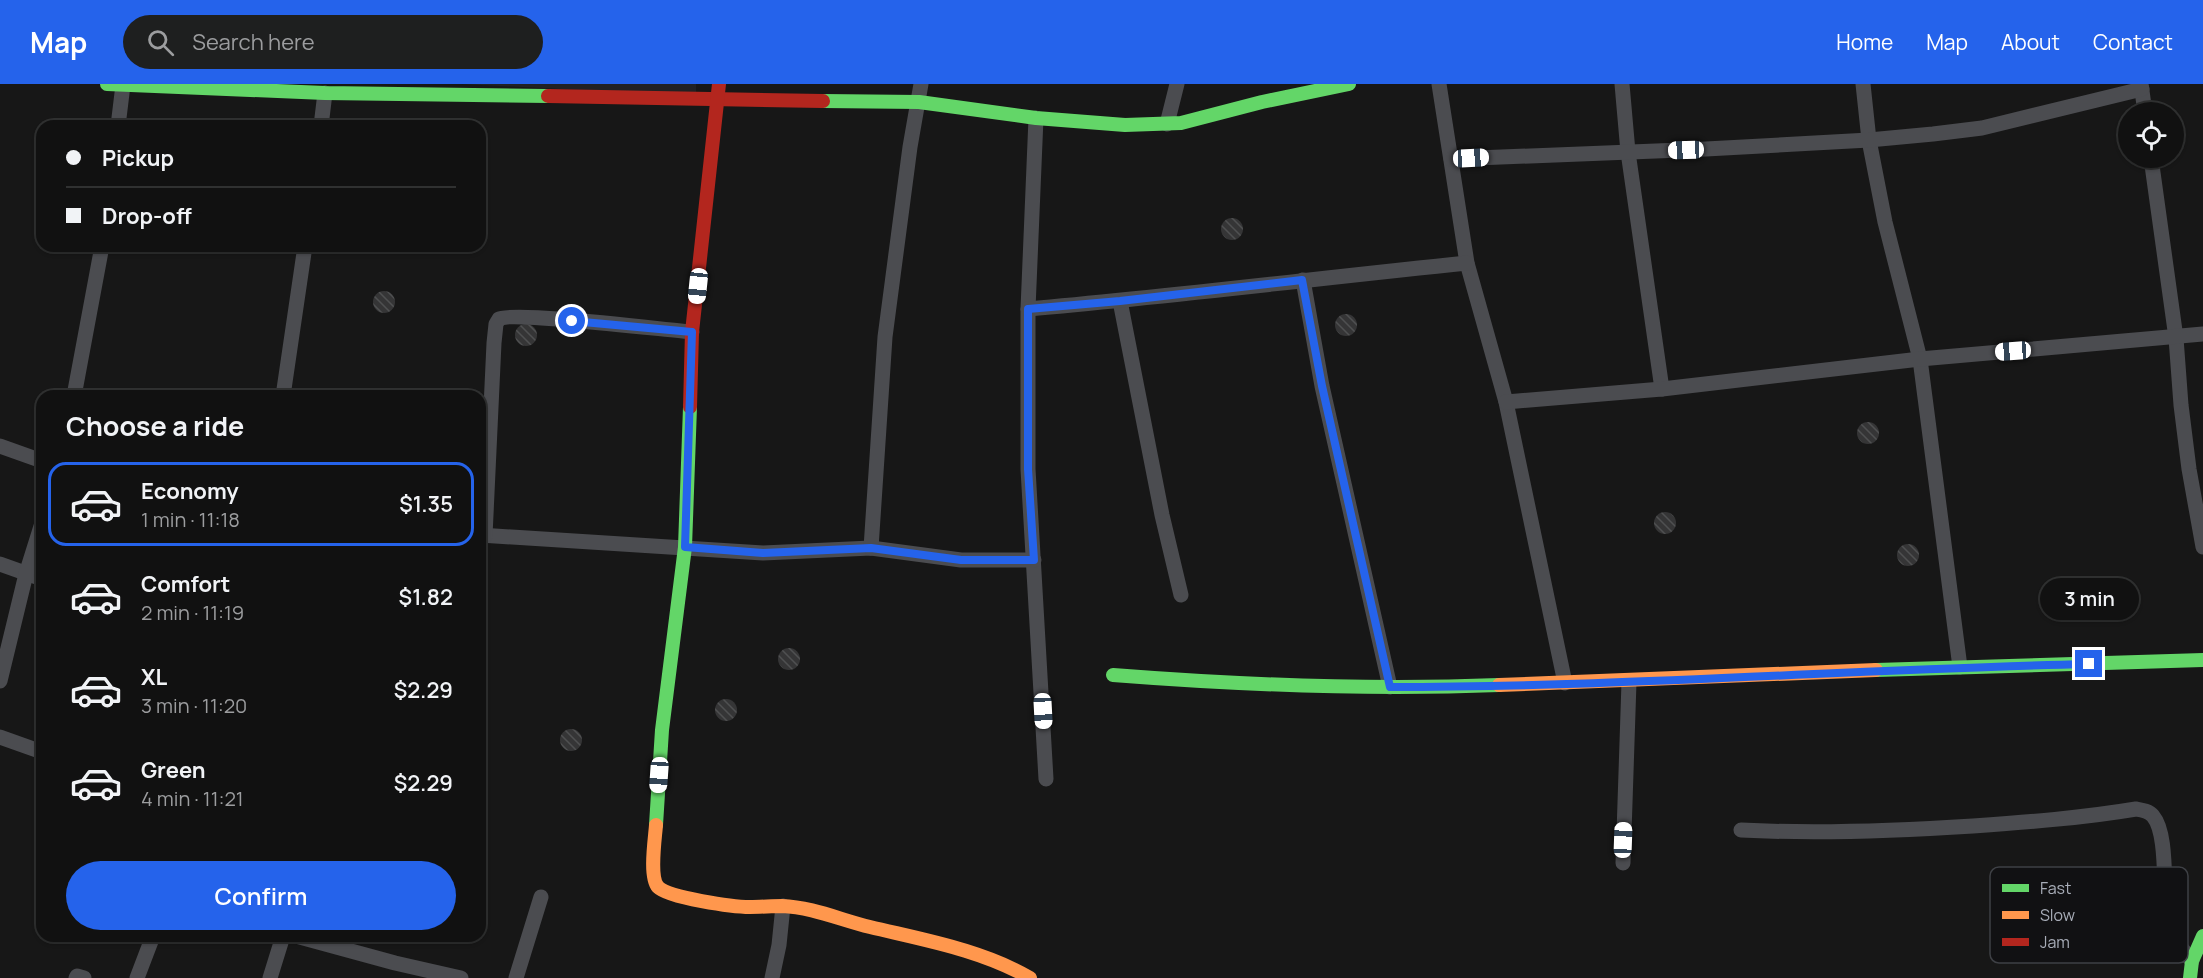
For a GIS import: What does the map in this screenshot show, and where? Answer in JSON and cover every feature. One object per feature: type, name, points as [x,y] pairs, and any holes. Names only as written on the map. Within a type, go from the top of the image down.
[{"type":"street","points":[[107,84],[325,93],[919,102],[1036,118],[1125,125],[1181,123],[1262,102],[1349,84]]},
{"type":"street","points":[[719,84],[692,332],[685,547],[662,730],[653,877],[657,886],[665,892],[680,897],[748,907],[783,906],[813,911],[937,942],[1013,968],[1030,978]]},
{"type":"street","points":[[871,548],[885,337],[902,203],[921,84]]},
{"type":"street","points":[[1167,124],[1177,84]]},
{"type":"street","points":[[1439,84],[1467,263],[1506,402],[1565,683]]},
{"type":"street","points":[[1622,84],[1628,152],[1662,389]]},
{"type":"street","points":[[1863,84],[1869,140],[1885,222],[1920,359],[1960,667]]},
{"type":"street","points":[[119,120],[123,85]]},
{"type":"street","points":[[1451,159],[1869,140],[1982,128],[2142,87],[2144,102]]},
{"type":"street","points":[[322,120],[325,93]]},
{"type":"street","points":[[1036,118],[1028,309],[1028,458],[1046,779]]},
{"type":"street","points":[[2152,168],[2176,338],[2189,469],[2203,547]]},
{"type":"street","points":[[75,390],[101,252]]},
{"type":"street","points":[[284,390],[304,252]]},
{"type":"street","points":[[1028,309],[1467,263]]},
{"type":"street","points":[[1302,280],[1322,386],[1390,687]]},
{"type":"street","points":[[1120,301],[1162,515],[1181,595]]},
{"type":"street","points":[[486,483],[494,343],[496,324],[499,319],[507,316],[555,319],[692,332]]},
{"type":"street","points":[[1506,402],[1662,389],[1920,359],[2203,334]]},
{"type":"street","points":[[0,446],[36,459]]},
{"type":"street","points":[[486,535],[763,553],[871,548],[961,560],[1034,560]]},
{"type":"street","points":[[0,681],[36,542]]},
{"type":"street","points":[[0,564],[36,577]]},
{"type":"street","points":[[1113,675],[1178,681],[1456,687],[2203,660]]},
{"type":"street","points":[[1623,863],[1629,682]]},
{"type":"street","points":[[0,737],[36,750]]},
{"type":"street","points":[[1741,830],[1795,833],[1929,829],[2045,821],[2136,809],[2148,811],[2154,816],[2162,838],[2163,867]]},
{"type":"street","points":[[516,978],[541,897]]},
{"type":"street","points":[[772,978],[779,945],[783,906]]},
{"type":"street","points":[[2190,978],[2192,961],[2203,936]]},
{"type":"street","points":[[137,978],[151,942]]},
{"type":"street","points":[[270,978],[281,942]]},
{"type":"street","points":[[318,942],[461,978]]},
{"type":"street","points":[[2188,956],[2192,961]]},
{"type":"street","points":[[76,978],[77,976],[84,978]]},
{"type":"shaded area","points":[[462,84],[696,84],[696,96]]},
{"type":"building","points":[[1232,218],[1240,221],[1243,229],[1240,237],[1232,240],[1224,237],[1221,229],[1224,221]]},
{"type":"building","points":[[384,291],[392,294],[395,302],[392,310],[384,313],[376,310],[373,302],[376,294]]},
{"type":"building","points":[[1346,314],[1354,317],[1357,325],[1354,333],[1346,336],[1338,333],[1335,325],[1338,317]]},
{"type":"building","points":[[526,324],[534,327],[537,335],[534,343],[526,346],[518,343],[515,335],[518,327]]},
{"type":"building","points":[[1868,422],[1876,425],[1879,433],[1876,441],[1868,444],[1860,441],[1857,433],[1860,425]]},
{"type":"building","points":[[1665,512],[1673,515],[1676,523],[1673,531],[1665,534],[1657,531],[1654,523],[1657,515]]},
{"type":"building","points":[[1908,544],[1916,547],[1919,555],[1916,563],[1908,566],[1900,563],[1897,555],[1900,547]]},
{"type":"building","points":[[789,648],[797,651],[800,659],[797,667],[789,670],[781,667],[778,659],[781,651]]},
{"type":"building","points":[[726,699],[734,702],[737,710],[734,718],[726,721],[718,718],[715,710],[718,702]]},
{"type":"building","points":[[571,729],[579,732],[582,740],[579,748],[571,751],[563,748],[560,740],[563,732]]},
{"type":"traffic: fast","points":[[107,84],[325,93],[548,96]]},
{"type":"traffic: fast","points":[[823,101],[919,102],[1036,118],[1125,125],[1181,123],[1262,102],[1349,84]]},
{"type":"traffic: fast","points":[[656,825],[662,730],[685,547],[690,407]]},
{"type":"traffic: fast","points":[[1876,670],[2203,660]]},
{"type":"traffic: fast","points":[[1113,675],[1306,686],[1499,685]]},
{"type":"traffic: fast","points":[[2190,978],[2192,961],[2203,936]]},
{"type":"traffic: slow","points":[[1499,685],[1876,670]]},
{"type":"traffic: slow","points":[[656,825],[654,875],[658,887],[664,891],[687,898],[730,905],[782,906],[815,911],[973,953],[1012,968],[1030,978]]},
{"type":"traffic: jam","points":[[690,407],[692,332],[719,84]]},
{"type":"traffic: jam","points":[[548,96],[823,101]]},
{"type":"route","points":[[572,321],[692,332],[685,547],[763,553],[871,548],[961,560],[1034,560],[1028,469],[1028,309],[1302,280],[1322,386],[1390,687],[1629,682],[1777,674],[2089,664]]}]
